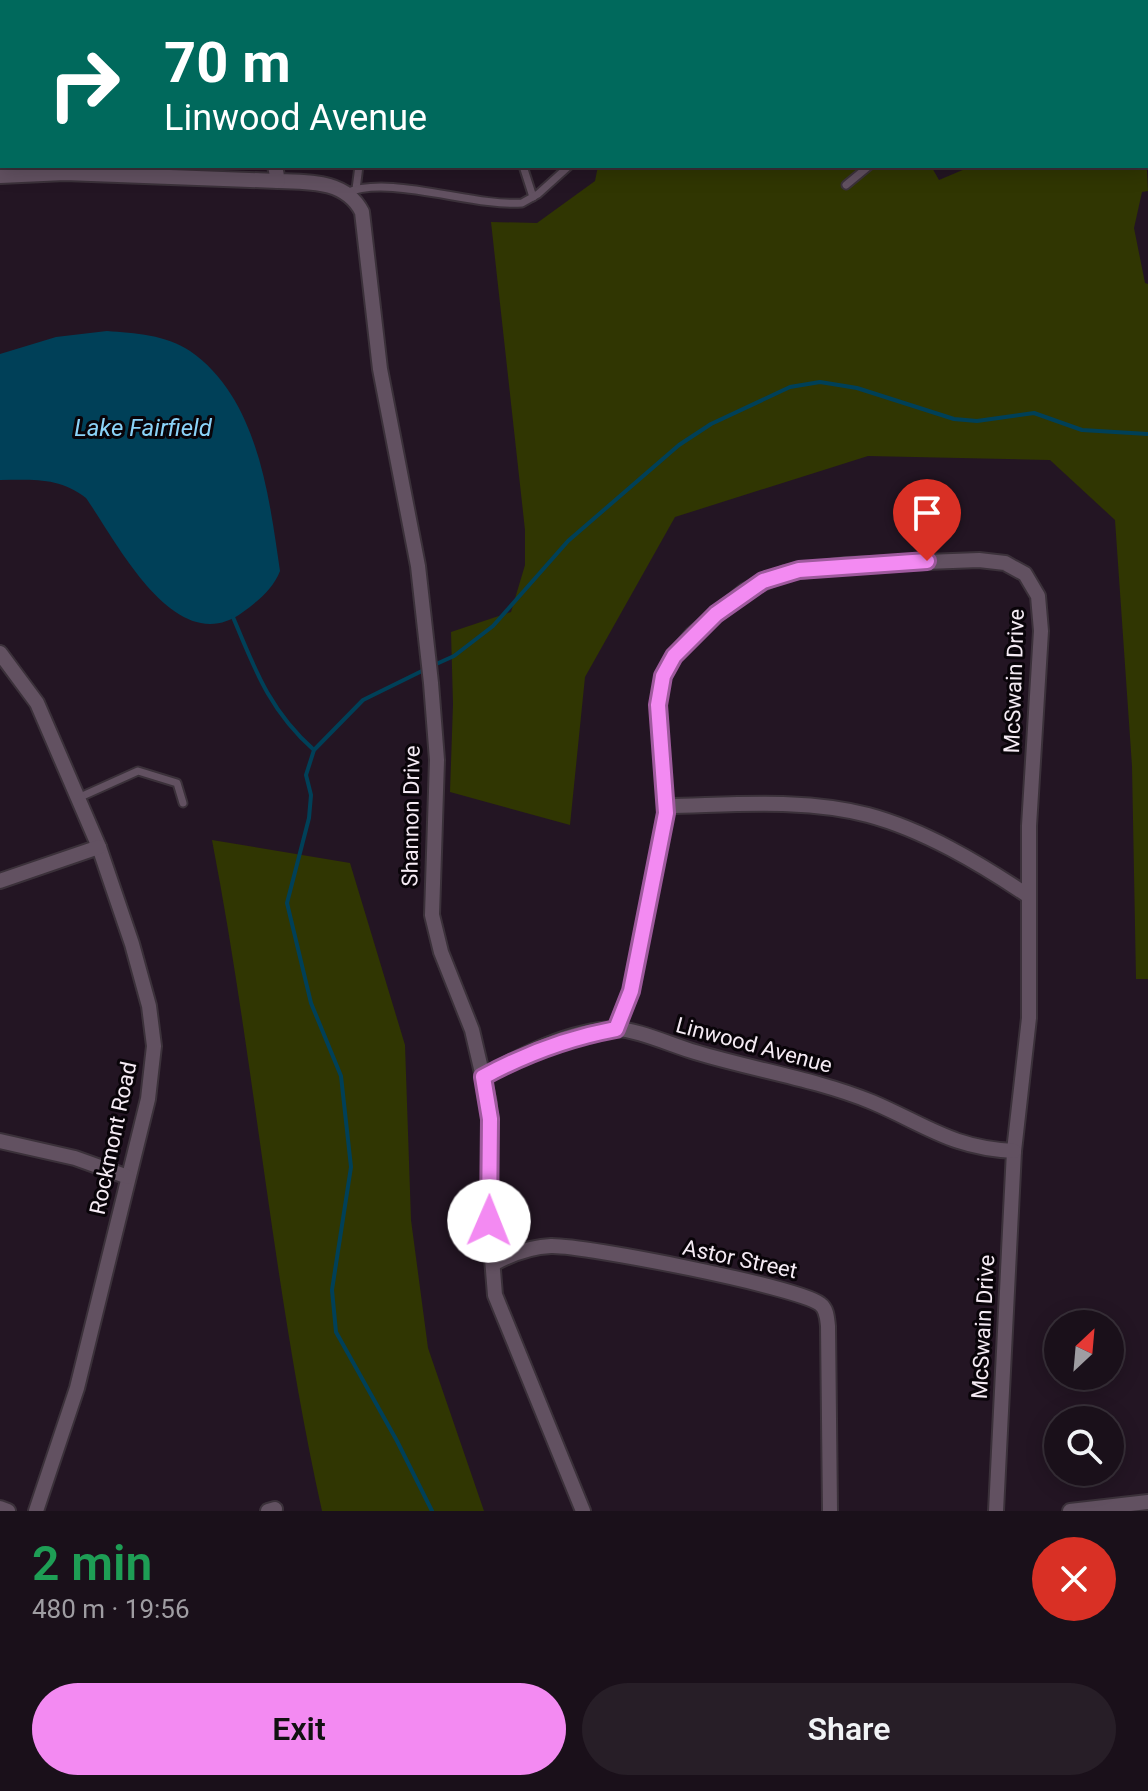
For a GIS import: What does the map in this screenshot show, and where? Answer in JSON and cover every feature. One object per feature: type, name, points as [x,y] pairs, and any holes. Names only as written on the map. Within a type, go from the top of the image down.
[{"type":"street","points":[[0,176],[277,173],[351,191]]},
{"type":"street","name":"Shannon Drive","points":[[351,191],[359,205],[364,225],[380,369],[416,552],[429,659],[437,760],[432,915],[441,952],[472,1030],[490,1119],[495,1295],[583,1511]]},
{"type":"street","name":"McSwain Drive","points":[[616,1029],[631,991],[666,806],[658,705],[663,676],[674,656],[692,635],[745,591],[785,573],[815,568],[979,560],[1018,568],[1031,581],[1041,617],[1027,895],[1029,1018],[1014,1151],[996,1511]]},
{"type":"street","name":"Rockmont Road","points":[[0,653],[37,703],[99,847],[132,944],[153,1032],[148,1099],[77,1388],[36,1511]]},
{"type":"street","points":[[666,806],[763,805],[833,809],[867,815],[928,838],[1027,895]]},
{"type":"street","points":[[0,881],[99,847]]},
{"type":"street","name":"Linwood Avenue","points":[[483,1077],[515,1059],[569,1039],[616,1029],[836,1089],[872,1102],[957,1143],[979,1149],[1014,1151]]},
{"type":"street","points":[[0,1141],[75,1158],[128,1177]]},
{"type":"street","name":"Astor Street","points":[[493,1264],[512,1253],[539,1247],[575,1247],[771,1287],[818,1302],[826,1311],[828,1326],[830,1511]]},
{"type":"street","points":[[1070,1511],[1148,1502]]},
{"type":"street","points":[[0,1508],[8,1511]]},
{"type":"lane","points":[[358,168],[351,191],[383,188],[511,204],[533,197],[565,168]]},
{"type":"lane","points":[[524,168],[533,197]]},
{"type":"lane","points":[[846,185],[867,168]]},
{"type":"lane","points":[[78,798],[138,771],[177,783],[183,803]]},
{"type":"green space","points":[[598,168],[932,168],[939,180],[967,168],[1147,168],[1148,191],[1142,192],[1134,228],[1145,283],[1148,284],[1148,979],[1136,979],[1132,766],[1115,520],[1050,460],[868,456],[675,517],[585,677],[570,825],[450,792],[453,704],[451,632],[511,612],[525,565],[525,530],[491,222],[537,223],[595,181]]},
{"type":"green space","points":[[212,840],[350,863],[405,1045],[411,1220],[428,1348],[484,1511],[322,1511],[290,1344]]},
{"type":"water","name":"Lake Fairfield","points":[[107,331],[161,338],[190,351],[213,371],[245,421],[265,481],[280,571],[269,589],[254,603],[243,612],[218,623],[195,621],[172,610],[132,567],[86,498],[76,491],[45,481],[0,480],[0,354],[56,337]]},
{"type":"waterway","points":[[434,665],[454,656],[493,626],[568,541],[679,445],[711,424],[790,387],[820,382],[857,388],[954,419],[977,421],[1034,413],[1082,430],[1148,434]]},
{"type":"waterway","points":[[233,617],[265,689],[286,720],[314,750]]},
{"type":"waterway","points":[[426,669],[363,700],[314,750],[306,775],[311,795],[309,818],[287,903],[311,1003],[341,1076],[351,1167],[332,1290],[336,1332],[432,1511]]},
{"type":"route","points":[[489,1221],[490,1119],[483,1077],[515,1059],[569,1039],[616,1029],[631,991],[666,813],[658,705],[659,690],[668,665],[692,635],[745,591],[763,581],[799,570],[927,561]]}]
